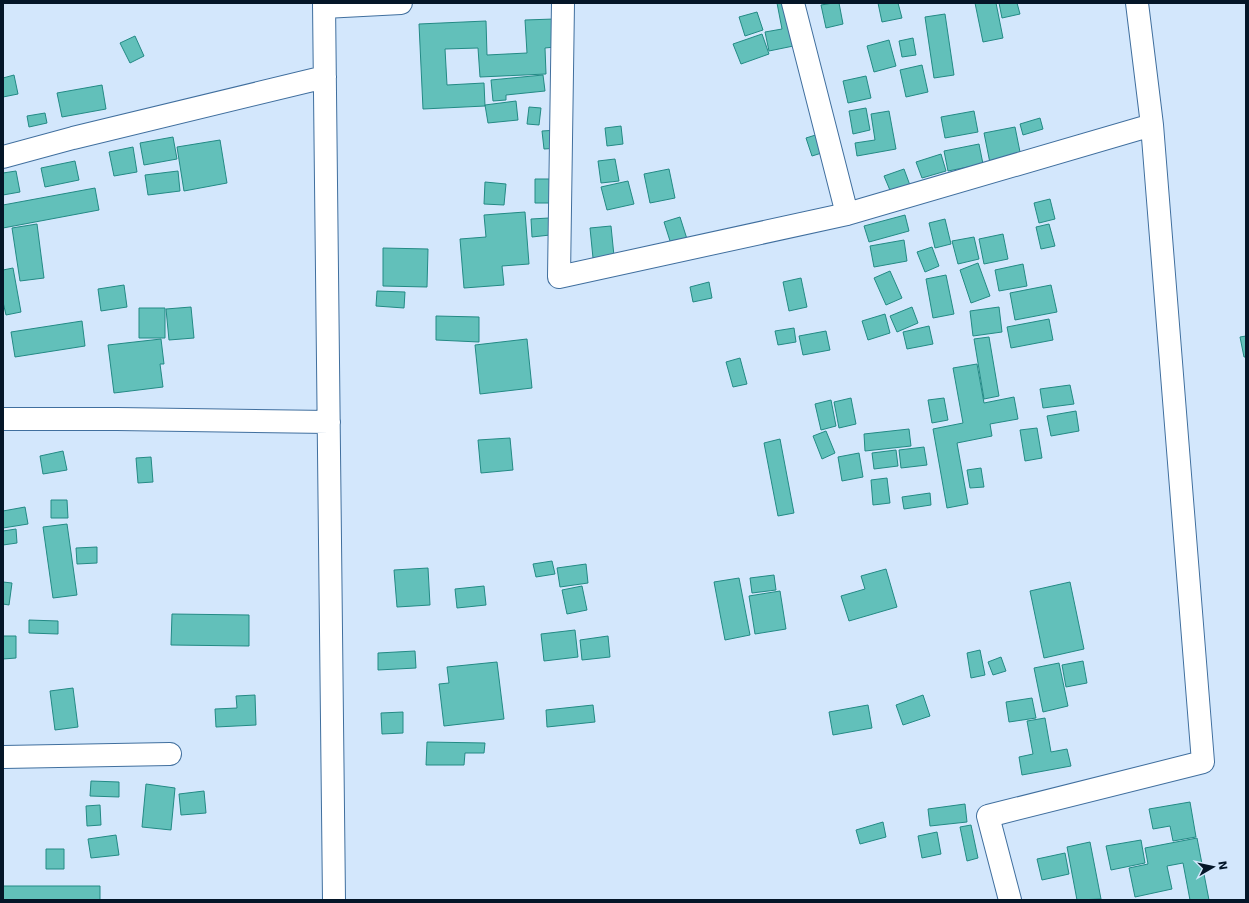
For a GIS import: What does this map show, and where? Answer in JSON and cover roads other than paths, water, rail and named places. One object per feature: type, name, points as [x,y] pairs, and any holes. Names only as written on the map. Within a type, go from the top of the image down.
[{"type":"street","points":[[334,900],[324,5],[401,3]]},
{"type":"street","points":[[563,3],[559,277],[847,214],[1152,125]]},
{"type":"street","points":[[793,3],[847,214]]},
{"type":"street","points":[[1010,900],[988,816],[1203,762],[1152,125],[1137,3]]},
{"type":"street","points":[[3,157],[80,136],[325,77]]},
{"type":"street","points":[[3,419],[328,422]]},
{"type":"street","points":[[3,757],[170,754]]}]
